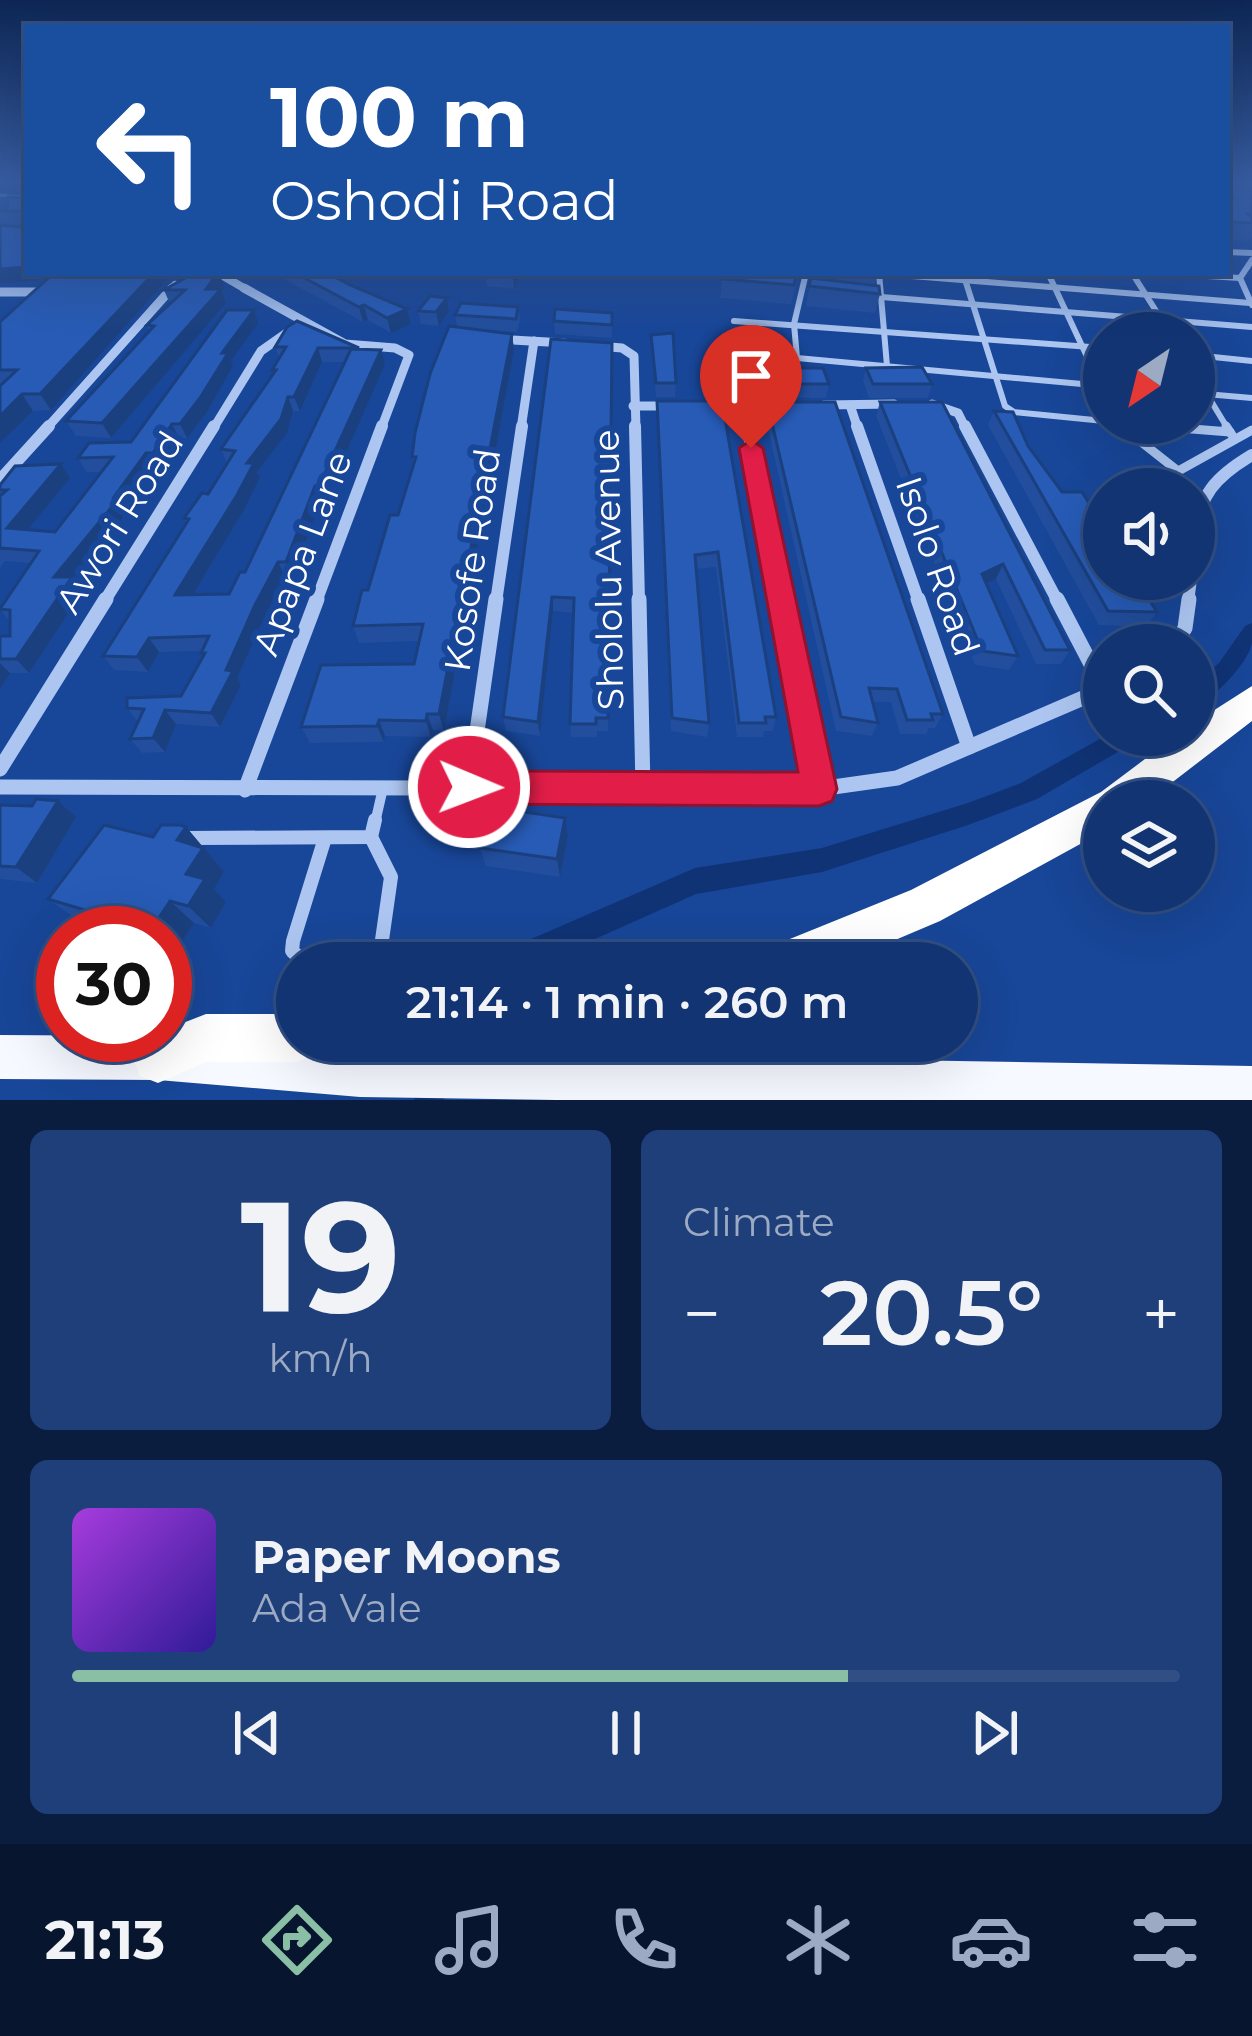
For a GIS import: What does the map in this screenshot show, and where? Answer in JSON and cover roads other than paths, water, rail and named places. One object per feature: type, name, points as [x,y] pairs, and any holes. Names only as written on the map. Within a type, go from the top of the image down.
[{"type":"highway","points":[[1145,780],[1252,701]]},
{"type":"highway","points":[[837,942],[925,906],[1083,821]]},
{"type":"highway","points":[[192,1044],[206,1038],[276,1038]]},
{"type":"main road","points":[[0,1057],[36,1057]]},
{"type":"main road","points":[[192,1061],[360,1073],[1252,1089]]},
{"type":"street","points":[[223,276],[304,322]]},
{"type":"street","points":[[0,480],[168,290],[192,279]]},
{"type":"street","points":[[26,304],[48,283]]},
{"type":"street","points":[[0,292],[38,292]]},
{"type":"street","name":"Apapa Lane","points":[[244,790],[409,355],[394,347],[353,347],[304,322]]},
{"type":"street","name":"Awori Road","points":[[0,770],[261,351],[304,322]]},
{"type":"street","points":[[476,338],[534,341]]},
{"type":"street","name":"Shololu Avenue","points":[[534,341],[630,350],[634,356],[643,789]]},
{"type":"street","name":"Kosofe Road","points":[[469,787],[534,341]]},
{"type":"street","points":[[699,405],[786,405]]},
{"type":"street","points":[[743,405],[819,789]]},
{"type":"street","points":[[807,405],[951,407],[1083,650]]},
{"type":"street","name":"Isolo Road","points":[[850,405],[969,747]]},
{"type":"street","points":[[633,406],[677,406]]},
{"type":"street","points":[[1215,477],[1252,455]]},
{"type":"street","points":[[0,787],[819,789],[897,778],[1083,698]]},
{"type":"lane","points":[[1240,278],[1252,257]]},
{"type":"lane","points":[[806,276],[794,325],[797,358],[1083,386]]},
{"type":"lane","points":[[877,276],[887,366]]},
{"type":"lane","points":[[734,321],[1082,346],[1050,276]]},
{"type":"lane","points":[[1134,276],[1158,312]]},
{"type":"lane","points":[[1207,276],[1240,278]]},
{"type":"lane","points":[[1083,419],[1014,412],[1005,406],[964,277],[1251,304],[1240,278]]},
{"type":"lane","points":[[783,285],[806,288]]},
{"type":"lane","points":[[862,295],[1083,314]]},
{"type":"lane","points":[[1215,324],[1252,327]]},
{"type":"lane","points":[[1215,357],[1252,361]]},
{"type":"lane","points":[[1215,395],[1252,398]]},
{"type":"lane","points":[[1215,407],[1233,436]]},
{"type":"lane","points":[[1183,468],[1233,436],[1252,430]]},
{"type":"lane","points":[[1215,434],[1233,436]]},
{"type":"lane","points":[[1146,444],[1174,468]]},
{"type":"lane","points":[[371,837],[383,788]]},
{"type":"lane","points":[[325,838],[293,941],[292,951],[302,960],[364,959],[381,947],[393,877],[388,858],[371,837]]},
{"type":"lane","points":[[172,838],[371,837]]},
{"type":"waterway","points":[[1215,679],[1252,631]]},
{"type":"waterway","points":[[557,942],[695,881],[822,860],[968,814],[1029,791],[1090,756]]},
{"type":"waterway","points":[[429,1100],[442,1062]]}]
